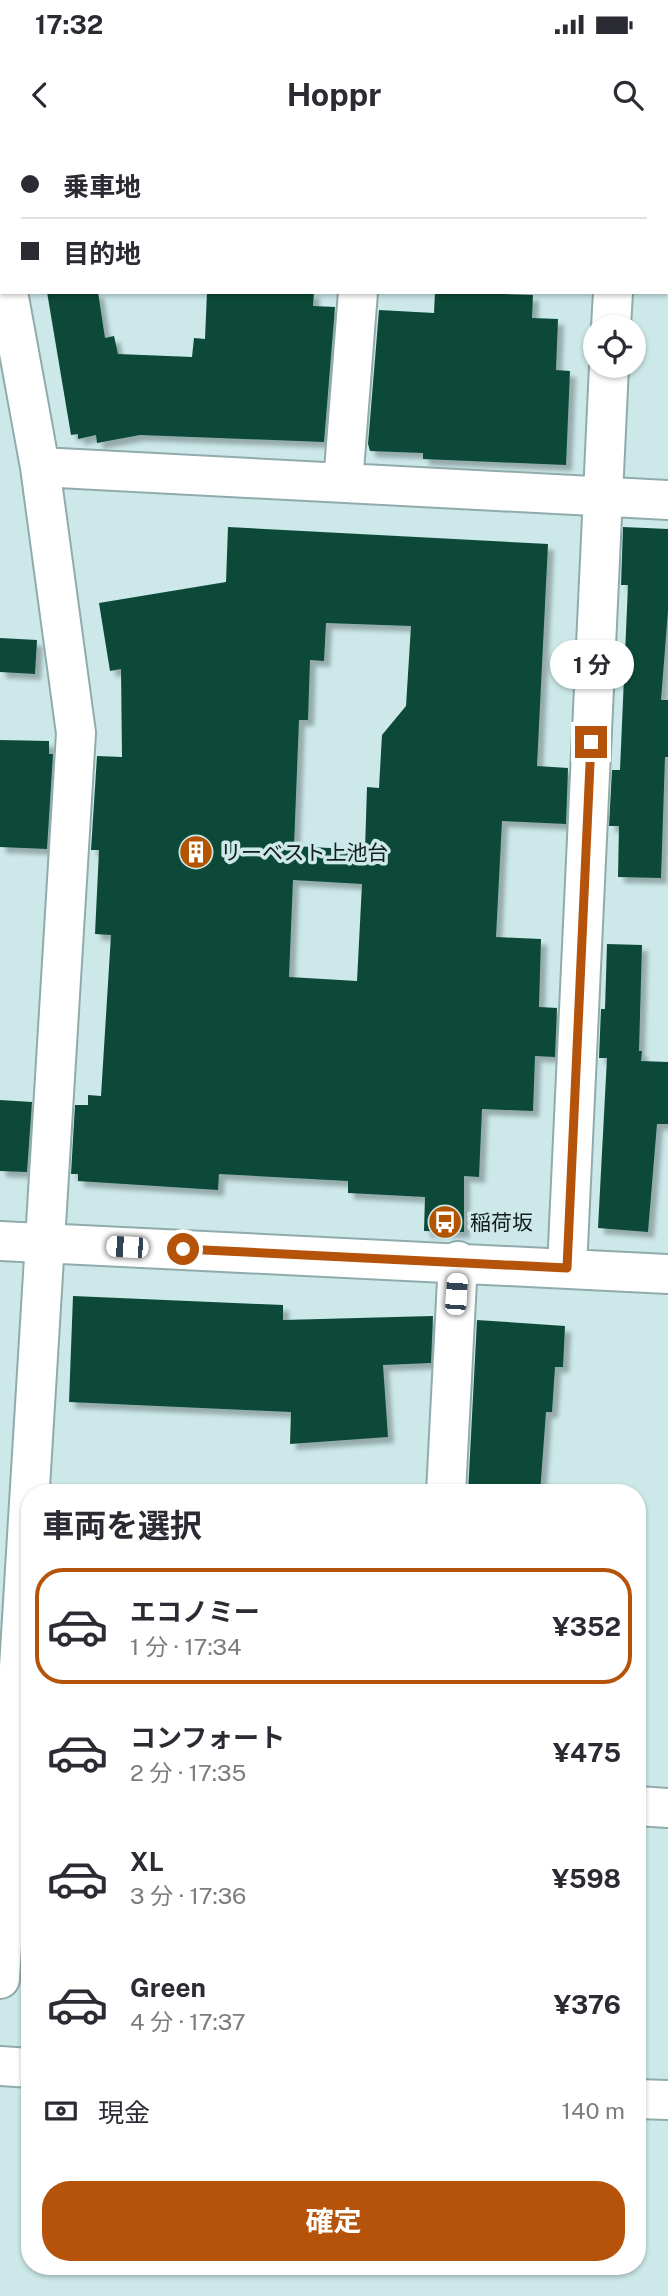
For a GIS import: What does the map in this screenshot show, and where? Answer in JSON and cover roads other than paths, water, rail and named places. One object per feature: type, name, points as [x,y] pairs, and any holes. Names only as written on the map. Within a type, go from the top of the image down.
[{"type":"street","points":[[8,294],[40,467],[76,733],[30,1484]]},
{"type":"street","points":[[343,483],[358,294]]},
{"type":"street","points":[[612,315],[613,294]]},
{"type":"street","points":[[567,1268],[608,378]]},
{"type":"street","points":[[40,467],[668,500]]},
{"type":"street","points":[[0,1241],[458,1261],[668,1274]]},
{"type":"street","points":[[446,1484],[458,1261]]},
{"type":"street","points":[[0,1979],[21,1640]]},
{"type":"street","points":[[646,1807],[668,1808]]},
{"type":"street","points":[[0,2066],[21,2067]]},
{"type":"street","points":[[646,2100],[668,2101]]},
{"type":"place","name":"リーベスト上池台","points":[[196,852]]},
{"type":"place","name":"稲荷坂","points":[[445,1222]]}]
